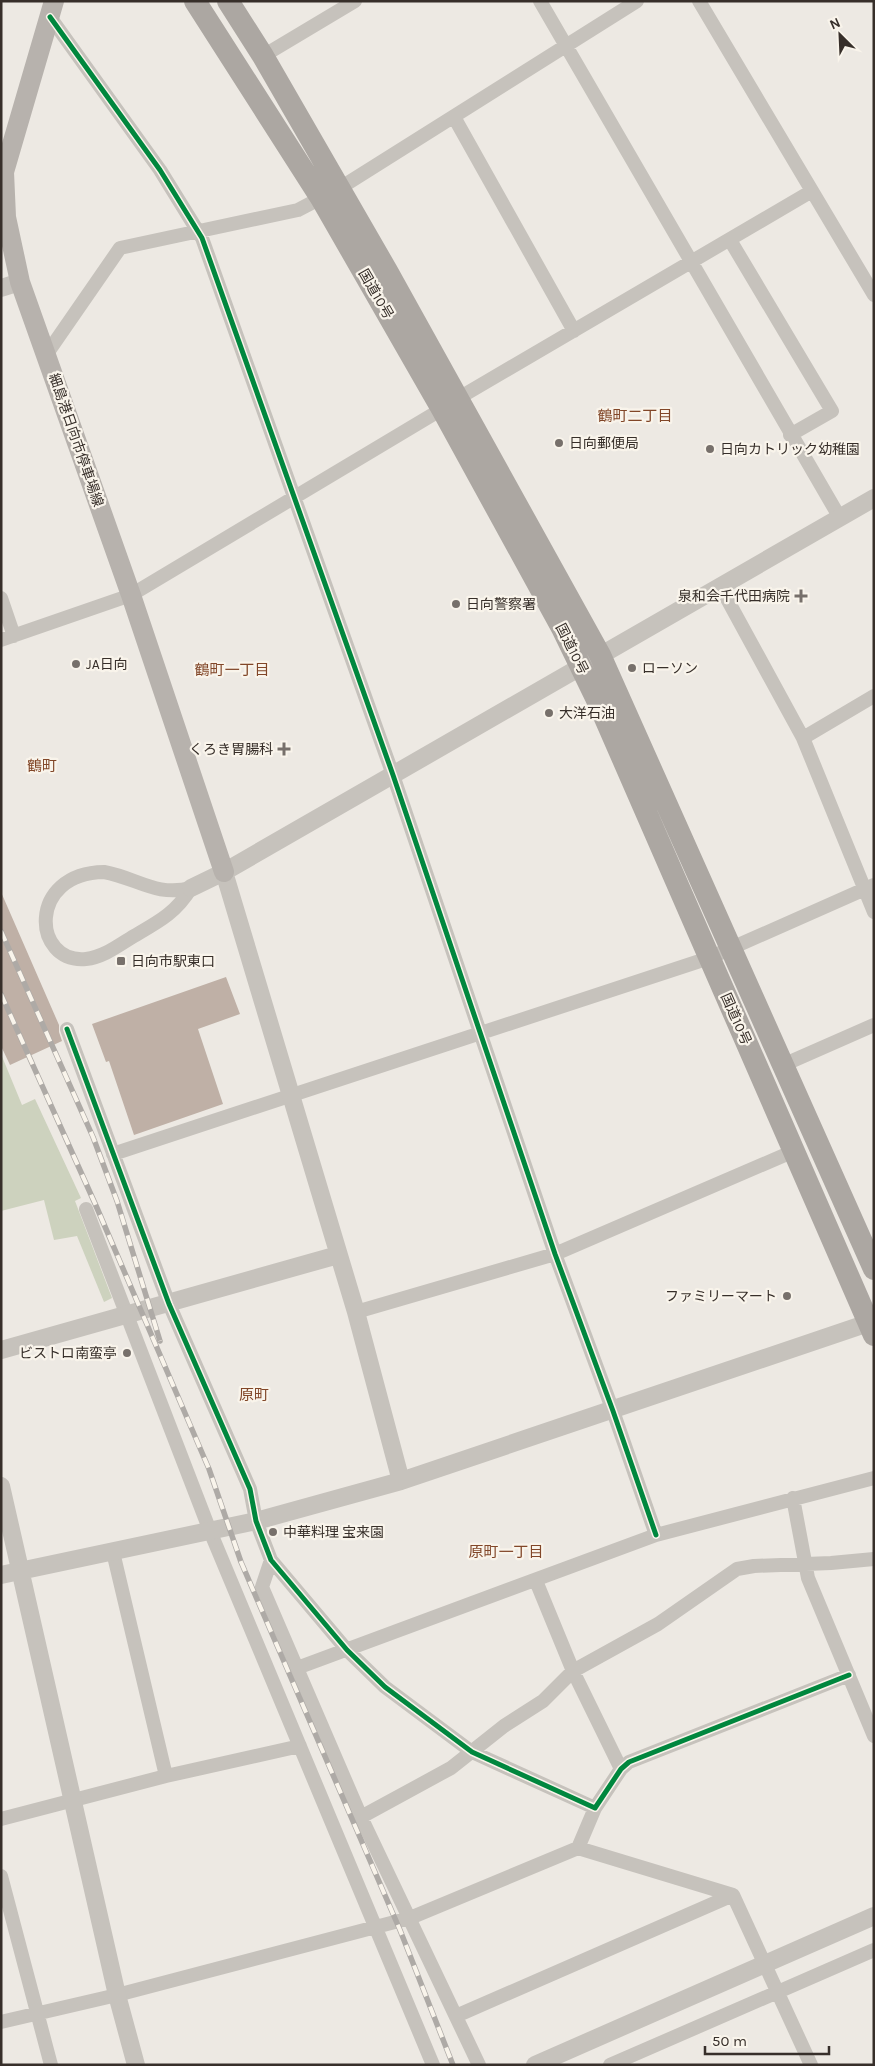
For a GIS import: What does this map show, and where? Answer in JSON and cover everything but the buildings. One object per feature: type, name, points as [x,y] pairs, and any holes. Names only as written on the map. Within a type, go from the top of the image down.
[{"type":"highway","name":"国道10号","points":[[195,1],[330,193]]},
{"type":"highway","name":"国道10号","points":[[228,1],[263,56],[330,193],[591,661],[730,949],[874,1269]]},
{"type":"highway","name":"国道10号","points":[[591,661],[709,958],[872,1326]]},
{"type":"main road","name":"細島港日向市停車場線","points":[[52,9],[3,171],[11,285],[46,354],[131,594],[224,872]]},
{"type":"street","points":[[263,56],[354,1]]},
{"type":"street","points":[[540,1],[790,435],[840,518]]},
{"type":"street","points":[[46,354],[120,248],[198,233],[298,210],[330,193],[454,117],[637,1]]},
{"type":"street","points":[[699,1],[874,296]]},
{"type":"street","points":[[52,9],[160,170],[202,238],[293,499],[393,775],[555,1254],[656,1535]]},
{"type":"street","points":[[454,117],[574,331]]},
{"type":"street","points":[[1,598],[8,638],[131,594],[293,499],[449,404],[812,191]]},
{"type":"street","points":[[730,240],[832,411],[790,435]]},
{"type":"street","points":[[191,888],[182,904],[168,916],[105,954],[87,959],[72,958],[62,953],[53,945],[45,924],[45,910],[60,887],[73,879],[90,873],[120,875],[158,890],[176,892],[191,888],[224,872],[874,498]]},
{"type":"street","points":[[720,586],[803,738],[869,888],[874,912]]},
{"type":"street","points":[[803,738],[874,696]]},
{"type":"street","points":[[224,872],[290,1098],[356,1312],[401,1482]]},
{"type":"street","points":[[113,1154],[290,1098],[709,958],[869,888]]},
{"type":"street","points":[[782,1065],[874,1025]]},
{"type":"street","points":[[67,1029],[168,1304],[250,1489],[256,1521],[271,1560],[347,1650],[385,1687],[472,1752],[595,1808]]},
{"type":"street","points":[[356,1312],[555,1254],[794,1151]]},
{"type":"street","points":[[86,1210],[210,1531],[433,2065]]},
{"type":"street","points":[[1,1350],[338,1255]]},
{"type":"street","points":[[1,1575],[256,1521],[401,1482],[872,1326]]},
{"type":"street","points":[[297,1668],[536,1582],[656,1535],[874,1478]]},
{"type":"street","points":[[1,1486],[19,1571],[136,2065]]},
{"type":"street","points":[[793,1498],[808,1578],[874,1736]]},
{"type":"street","points":[[113,1552],[166,1776]]},
{"type":"street","points":[[361,1817],[451,1768],[504,1726],[543,1701],[573,1671],[658,1624],[737,1569],[754,1566],[874,1558]]},
{"type":"street","points":[[271,1560],[262,1587],[361,1817],[479,2065]]},
{"type":"street","points":[[536,1582],[573,1671],[621,1769]]},
{"type":"street","points":[[578,1848],[595,1808],[621,1769],[629,1762],[849,1675]]},
{"type":"street","points":[[1,1819],[73,1802],[166,1776],[300,1746]]},
{"type":"street","points":[[1,2022],[118,1994],[410,1918],[578,1848],[733,1895],[811,2065]]},
{"type":"street","points":[[1,1876],[51,2065]]},
{"type":"street","points":[[456,2016],[733,1895]]},
{"type":"street","points":[[535,2065],[765,1966],[874,1916]]},
{"type":"street","points":[[610,2065],[874,1950]]},
{"type":"green space","points":[[1,1054],[22,1105],[35,1099],[81,1198],[75,1201],[112,1298],[104,1302],[77,1236],[54,1240],[44,1200],[1,1211]]},
{"type":"railway","points":[[1,931],[93,1137],[117,1201],[160,1341]]},
{"type":"railway","points":[[1,994],[97,1208],[209,1469],[241,1562],[400,1930],[453,2065]]},
{"type":"cycle path","points":[[50,17],[160,170],[202,238],[393,775],[555,1254],[656,1535]]},
{"type":"cycle path","points":[[67,1029],[169,1304],[250,1489],[256,1521],[271,1560],[347,1650],[385,1687],[472,1752],[595,1808],[621,1769],[629,1762],[849,1675]]},
{"type":"place","name":"日向郵便局","points":[[559,443]]},
{"type":"place","name":"日向カトリック幼稚園","points":[[710,449]]},
{"type":"place","name":"泉和会千代田病院","points":[[801,596]]},
{"type":"place","name":"日向警察署","points":[[456,604]]},
{"type":"place","name":"JA日向","points":[[76,664]]},
{"type":"place","name":"ローソン","points":[[632,668]]},
{"type":"place","name":"大洋石油","points":[[549,713]]},
{"type":"place","name":"くろき胃腸科","points":[[284,749]]},
{"type":"place","name":"日向市駅東口","points":[[121,961]]},
{"type":"place","name":"ファミリーマート","points":[[787,1296]]},
{"type":"place","name":"ビストロ南蛮亭","points":[[127,1353]]},
{"type":"place","name":"中華料理 宝来園","points":[[273,1532]]},
{"type":"district","name":"鶴町二丁目","points":[[635,416]]},
{"type":"district","name":"鶴町一丁目","points":[[232,670]]},
{"type":"district","name":"鶴町","points":[[42,766]]},
{"type":"district","name":"原町","points":[[254,1395]]},
{"type":"district","name":"原町一丁目","points":[[506,1552]]}]
